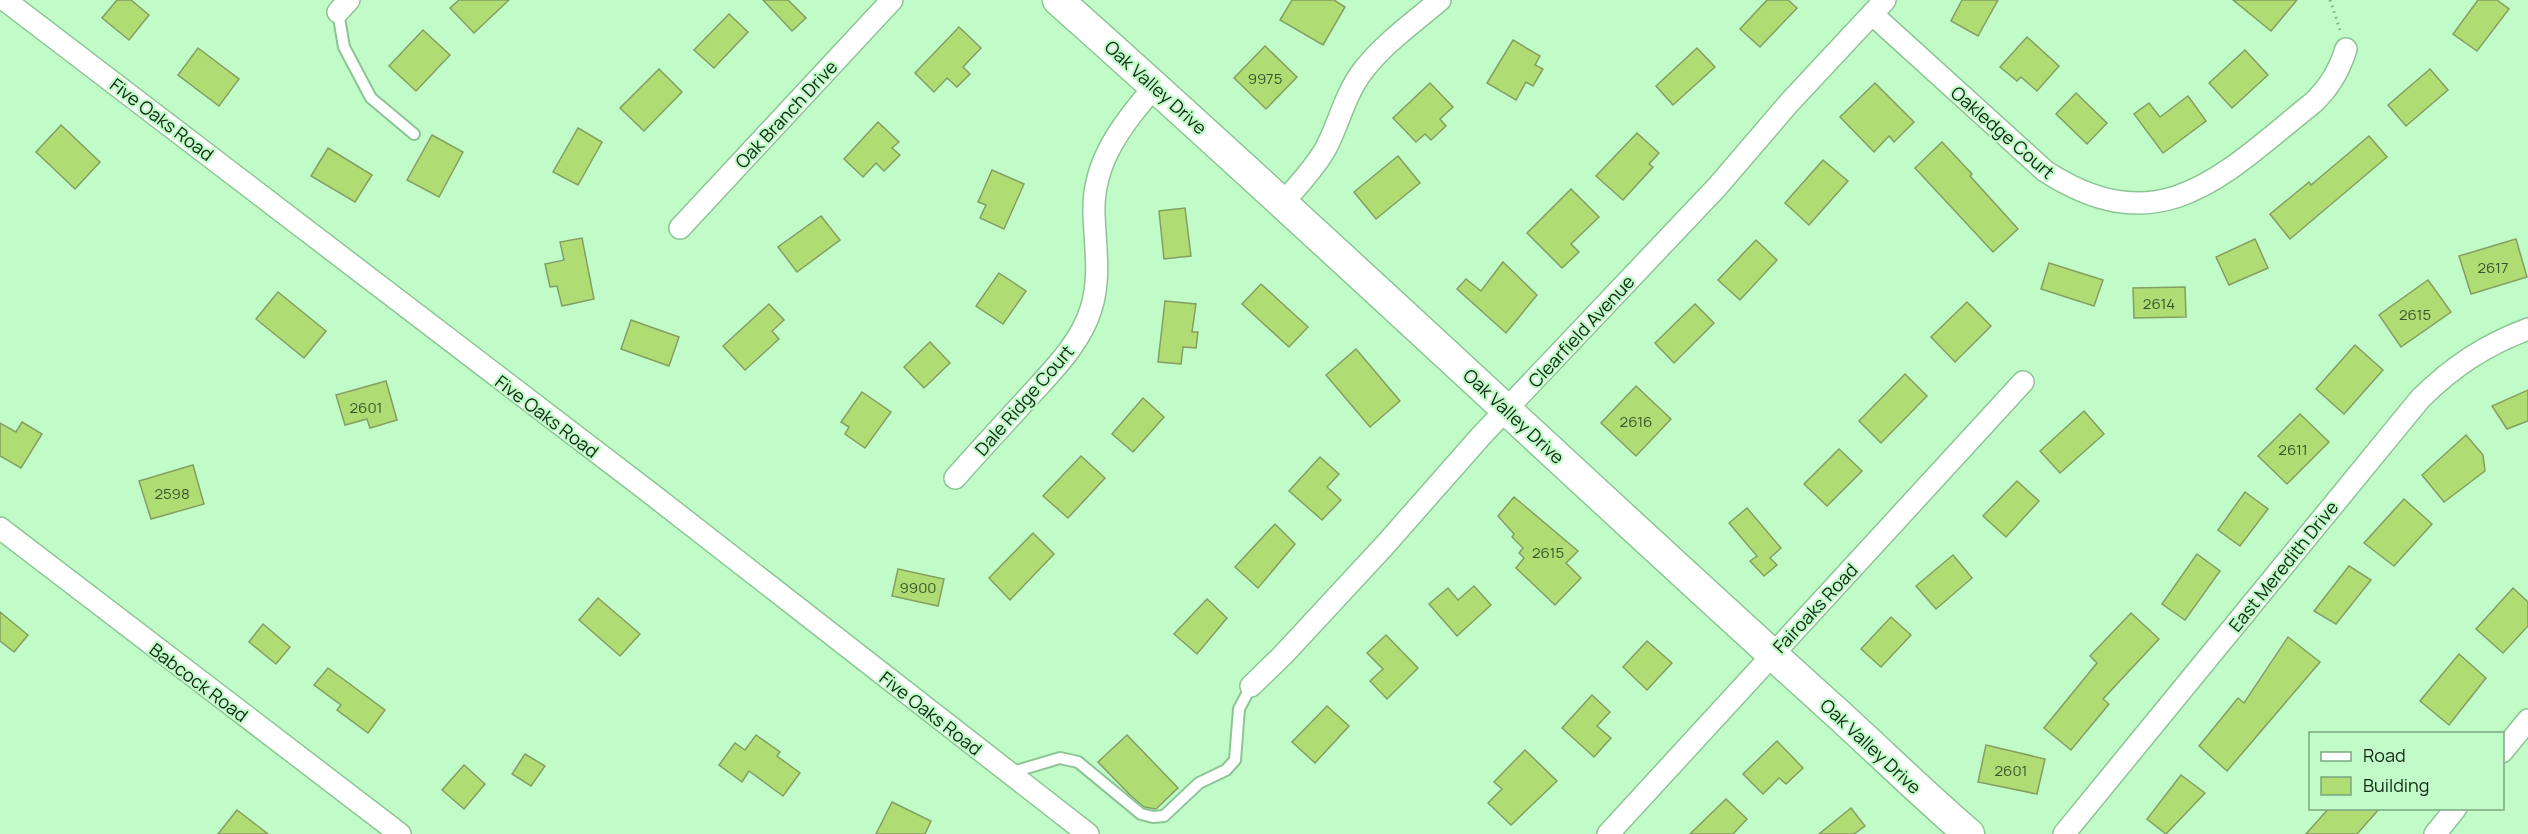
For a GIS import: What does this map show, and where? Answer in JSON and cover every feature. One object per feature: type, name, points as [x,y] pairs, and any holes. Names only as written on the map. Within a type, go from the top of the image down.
[{"type":"street","name":"Five Oaks Road","points":[[5,0],[649,492],[1088,834]]},
{"type":"street","name":"Oak Branch Drive","points":[[680,228],[891,0]]},
{"type":"street","name":"Oak Valley Drive","points":[[1058,0],[1283,202],[1506,410],[1969,834]]},
{"type":"street","points":[[1283,202],[1313,168],[1326,148],[1346,98],[1361,73],[1380,50],[1440,0]]},
{"type":"street","name":"Oakledge Court","points":[[1878,7],[2045,171],[2091,196],[2117,201],[2142,203],[2168,199],[2194,191],[2217,179],[2328,89],[2339,70],[2346,49]]},
{"type":"street","name":"Clearfield Avenue","points":[[1251,686],[1386,545],[1481,436],[1717,187],[1878,7]]},
{"type":"street","name":"Dale Ridge Court","points":[[955,478],[1064,358],[1080,334],[1090,311],[1096,287],[1098,264],[1094,212],[1096,184],[1103,159],[1114,137],[1155,86]]},
{"type":"street","name":"East Meredith Drive","points":[[2064,834],[2420,399],[2443,376],[2468,357],[2498,340],[2528,329]]},
{"type":"street","name":"Fairoaks Road","points":[[1608,834],[2023,382]]},
{"type":"street","name":"Babcock Road","points":[[0,528],[400,834]]},
{"type":"street","points":[[2504,750],[2528,720]]},
{"type":"street","points":[[2435,834],[2454,810]]},
{"type":"lane","points":[[344,6],[344,46],[371,98],[414,134]]},
{"type":"lane","points":[[1008,773],[1060,758],[1077,762],[1141,814],[1153,817],[1164,816],[1199,783],[1226,770],[1235,760],[1239,709],[1251,686]]},
{"type":"path","points":[[2330,0],[2346,49]]},
{"type":"building","points":[[117,0],[131,0],[149,15],[129,40],[102,18]]},
{"type":"building","points":[[459,0],[509,0],[474,33],[450,8]]},
{"type":"building","points":[[763,0],[788,0],[806,18],[792,31]]},
{"type":"building","points":[[1292,0],[1334,0],[1345,7],[1323,45],[1280,20]]},
{"type":"building","points":[[1767,0],[1788,0],[1797,8],[1760,47],[1740,29]]},
{"type":"building","points":[[1962,0],[1998,0],[1978,36],[1951,21]]},
{"type":"building","points":[[2233,0],[2297,0],[2271,31]]},
{"type":"building","points":[[2478,0],[2497,0],[2509,9],[2477,51],[2453,34]]},
{"type":"building","points":[[729,14],[748,32],[714,68],[694,50]]},
{"type":"building","points":[[959,27],[981,48],[963,67],[970,74],[957,87],[947,78],[934,92],[915,73]]},
{"type":"building","points":[[423,30],[450,55],[416,91],[389,66]]},
{"type":"building","points":[[2027,37],[2059,66],[2037,91],[2021,77],[2017,81],[2000,67]]},
{"type":"building","points":[[1513,40],[1540,56],[1535,65],[1543,69],[1533,86],[1526,82],[1516,100],[1487,83]]},
{"type":"building","points":[[1265,46],[1297,77],[1266,109],[1234,78]]},
{"type":"building","points":[[198,48],[239,79],[219,106],[178,75]]},
{"type":"building","points":[[1697,48],[1715,67],[1673,105],[1656,86]]},
{"type":"building","points":[[2245,50],[2268,75],[2232,108],[2209,83]]},
{"type":"building","points":[[659,69],[682,92],[644,131],[620,108]]},
{"type":"building","points":[[2430,69],[2448,90],[2406,126],[2388,105]]},
{"type":"building","points":[[1430,83],[1453,107],[1440,119],[1446,126],[1431,140],[1425,134],[1416,142],[1393,118]]},
{"type":"building","points":[[1875,83],[1914,122],[1894,142],[1889,136],[1874,152],[1840,117]]},
{"type":"building","points":[[2076,93],[2107,123],[2087,144],[2056,114]]},
{"type":"building","points":[[2188,96],[2206,121],[2163,153],[2134,114],[2149,103],[2160,117]]},
{"type":"building","points":[[878,122],[899,142],[892,148],[900,155],[884,171],[876,163],[863,177],[844,159]]},
{"type":"building","points":[[61,125],[100,162],[75,189],[36,152]]},
{"type":"building","points":[[578,128],[602,142],[578,185],[553,172]]},
{"type":"building","points":[[1637,133],[1659,153],[1649,164],[1653,167],[1623,200],[1596,176]]},
{"type":"building","points":[[432,135],[463,152],[439,197],[407,180]]},
{"type":"building","points":[[2369,136],[2387,157],[2290,239],[2270,214],[2309,182],[2311,185]]},
{"type":"building","points":[[1942,142],[2018,229],[1993,252],[1915,168]]},
{"type":"building","points":[[328,148],[372,175],[355,202],[311,176]]},
{"type":"building","points":[[1398,156],[1420,183],[1376,219],[1354,192]]},
{"type":"building","points":[[1823,160],[1848,181],[1809,225],[1785,203]]},
{"type":"building","points":[[992,170],[1024,184],[1004,229],[980,218],[986,205],[978,202]]},
{"type":"building","points":[[1571,189],[1599,217],[1571,244],[1579,252],[1562,268],[1527,233]]},
{"type":"building","points":[[1185,208],[1191,256],[1164,259],[1159,211]]},
{"type":"building","points":[[821,216],[840,240],[797,272],[778,247]]},
{"type":"building","points":[[582,238],[594,299],[562,306],[557,286],[550,287],[545,264],[564,260],[560,242]]},
{"type":"building","points":[[2255,239],[2268,268],[2229,285],[2216,257]]},
{"type":"building","points":[[2516,239],[2527,277],[2471,294],[2459,256]]},
{"type":"building","points":[[1756,240],[1777,260],[1740,300],[1718,280]]},
{"type":"building","points":[[1503,262],[1537,295],[1506,333],[1457,289],[1466,279],[1481,291]]},
{"type":"building","points":[[2049,263],[2103,280],[2094,306],[2041,289]]},
{"type":"building","points":[[999,273],[1026,291],[1003,324],[976,306]]},
{"type":"building","points":[[2428,280],[2451,312],[2401,347],[2379,315]]},
{"type":"building","points":[[1261,284],[1308,327],[1289,347],[1242,304]]},
{"type":"building","points":[[2185,287],[2186,317],[2134,318],[2133,288]]},
{"type":"building","points":[[278,292],[326,331],[304,358],[256,319]]},
{"type":"building","points":[[1165,301],[1196,304],[1192,332],[1198,332],[1196,348],[1183,347],[1181,364],[1158,362]]},
{"type":"building","points":[[1967,302],[1991,326],[1955,362],[1931,337]]},
{"type":"building","points":[[769,304],[784,320],[772,331],[779,339],[745,370],[723,346]]},
{"type":"building","points":[[1695,304],[1714,323],[1674,363],[1655,343]]},
{"type":"building","points":[[631,320],[679,337],[669,366],[621,349]]},
{"type":"building","points":[[930,342],[950,363],[924,388],[904,367]]},
{"type":"building","points":[[2355,345],[2383,370],[2344,414],[2316,389]]},
{"type":"building","points":[[1356,349],[1400,401],[1370,427],[1326,375]]},
{"type":"building","points":[[1905,374],[1927,396],[1881,443],[1859,421]]},
{"type":"building","points":[[386,381],[397,420],[370,428],[367,419],[345,425],[336,395]]},
{"type":"building","points":[[1636,386],[1671,419],[1636,456],[1601,423]]},
{"type":"building","points":[[2528,390],[2528,421],[2507,429],[2492,406]]},
{"type":"building","points":[[862,392],[891,412],[865,448],[845,434],[849,427],[841,422]]},
{"type":"building","points":[[1143,398],[1164,417],[1133,452],[1112,434]]},
{"type":"building","points":[[2084,411],[2104,434],[2060,473],[2040,451]]},
{"type":"building","points":[[2300,414],[2329,442],[2287,484],[2258,456]]},
{"type":"building","points":[[22,422],[42,434],[21,468],[0,456],[0,423],[16,432]]},
{"type":"building","points":[[2466,435],[2483,455],[2485,471],[2444,502],[2422,475]]},
{"type":"building","points":[[1839,449],[1862,471],[1827,506],[1804,484]]},
{"type":"building","points":[[1081,456],[1105,478],[1068,518],[1043,496]]},
{"type":"building","points":[[1320,457],[1339,474],[1327,487],[1341,500],[1322,520],[1289,491]]},
{"type":"building","points":[[193,465],[204,504],[151,519],[139,481]]},
{"type":"building","points":[[2017,481],[2039,501],[2006,537],[1983,516]]},
{"type":"building","points":[[2245,492],[2268,509],[2240,546],[2218,530]]},
{"type":"building","points":[[1514,497],[1578,551],[1566,563],[1581,578],[1555,605],[1516,568],[1524,558],[1519,553],[1523,548],[1512,537],[1514,534],[1498,516]]},
{"type":"building","points":[[2404,499],[2432,524],[2394,566],[2364,543]]},
{"type":"building","points":[[1747,508],[1781,548],[1770,558],[1777,565],[1764,576],[1750,561],[1757,556],[1729,523]]},
{"type":"building","points":[[1275,524],[1295,544],[1258,588],[1235,567]]},
{"type":"building","points":[[1033,533],[1054,554],[1010,600],[989,578]]},
{"type":"building","points":[[2197,554],[2220,571],[2185,620],[2162,604]]},
{"type":"building","points":[[1953,555],[1972,578],[1936,609],[1916,586]]},
{"type":"building","points":[[2349,566],[2371,580],[2336,624],[2314,611]]},
{"type":"building","points":[[898,569],[944,579],[938,606],[892,596]]},
{"type":"building","points":[[1474,586],[1491,605],[1457,636],[1429,604],[1448,588],[1458,600]]},
{"type":"building","points":[[2513,588],[2528,602],[2528,626],[2503,653],[2476,629]]},
{"type":"building","points":[[598,598],[640,634],[620,656],[579,620]]},
{"type":"building","points":[[1207,599],[1227,618],[1197,654],[1174,634]]},
{"type":"building","points":[[0,612],[28,635],[14,652],[0,641]]},
{"type":"building","points":[[2131,613],[2159,639],[2103,699],[2109,704],[2071,750],[2044,728],[2097,663],[2090,656]]},
{"type":"building","points":[[1891,617],[1911,635],[1881,667],[1861,649]]},
{"type":"building","points":[[263,624],[290,647],[276,664],[249,642]]},
{"type":"building","points":[[1386,635],[1418,668],[1387,699],[1370,681],[1383,669],[1367,653]]},
{"type":"building","points":[[2288,637],[2320,662],[2227,771],[2199,746],[2238,698],[2244,703]]},
{"type":"building","points":[[1647,641],[1672,663],[1647,690],[1623,667]]},
{"type":"building","points":[[2459,654],[2486,678],[2449,725],[2420,701]]},
{"type":"building","points":[[328,668],[385,710],[368,733],[337,710],[341,705],[314,685]]},
{"type":"building","points":[[1592,695],[1610,712],[1597,726],[1611,738],[1594,757],[1562,728]]},
{"type":"building","points":[[1327,706],[1349,726],[1315,763],[1292,742]]},
{"type":"building","points":[[756,735],[780,752],[777,756],[800,773],[783,796],[749,771],[742,782],[719,765],[735,743],[745,750]]},
{"type":"building","points":[[1127,735],[1178,788],[1156,809],[1144,807],[1098,762]]},
{"type":"building","points":[[1777,741],[1803,768],[1786,784],[1779,778],[1763,794],[1743,774]]},
{"type":"building","points":[[1986,745],[2045,759],[2037,794],[1978,782]]},
{"type":"building","points":[[1525,750],[1557,781],[1511,825],[1488,803],[1502,789],[1494,782]]},
{"type":"building","points":[[525,754],[545,766],[531,786],[512,774]]},
{"type":"building","points":[[464,765],[485,784],[464,809],[442,790]]},
{"type":"building","points":[[2181,775],[2205,793],[2166,834],[2147,819]]},
{"type":"building","points":[[1726,799],[1747,819],[1733,834],[1690,834]]},
{"type":"building","points":[[892,802],[931,821],[925,834],[876,834]]},
{"type":"building","points":[[1851,808],[1865,826],[1854,834],[1819,834]]},
{"type":"building","points":[[237,810],[268,834],[218,834]]},
{"type":"building","points":[[2327,810],[2378,810],[2357,834],[2306,834]]}]
